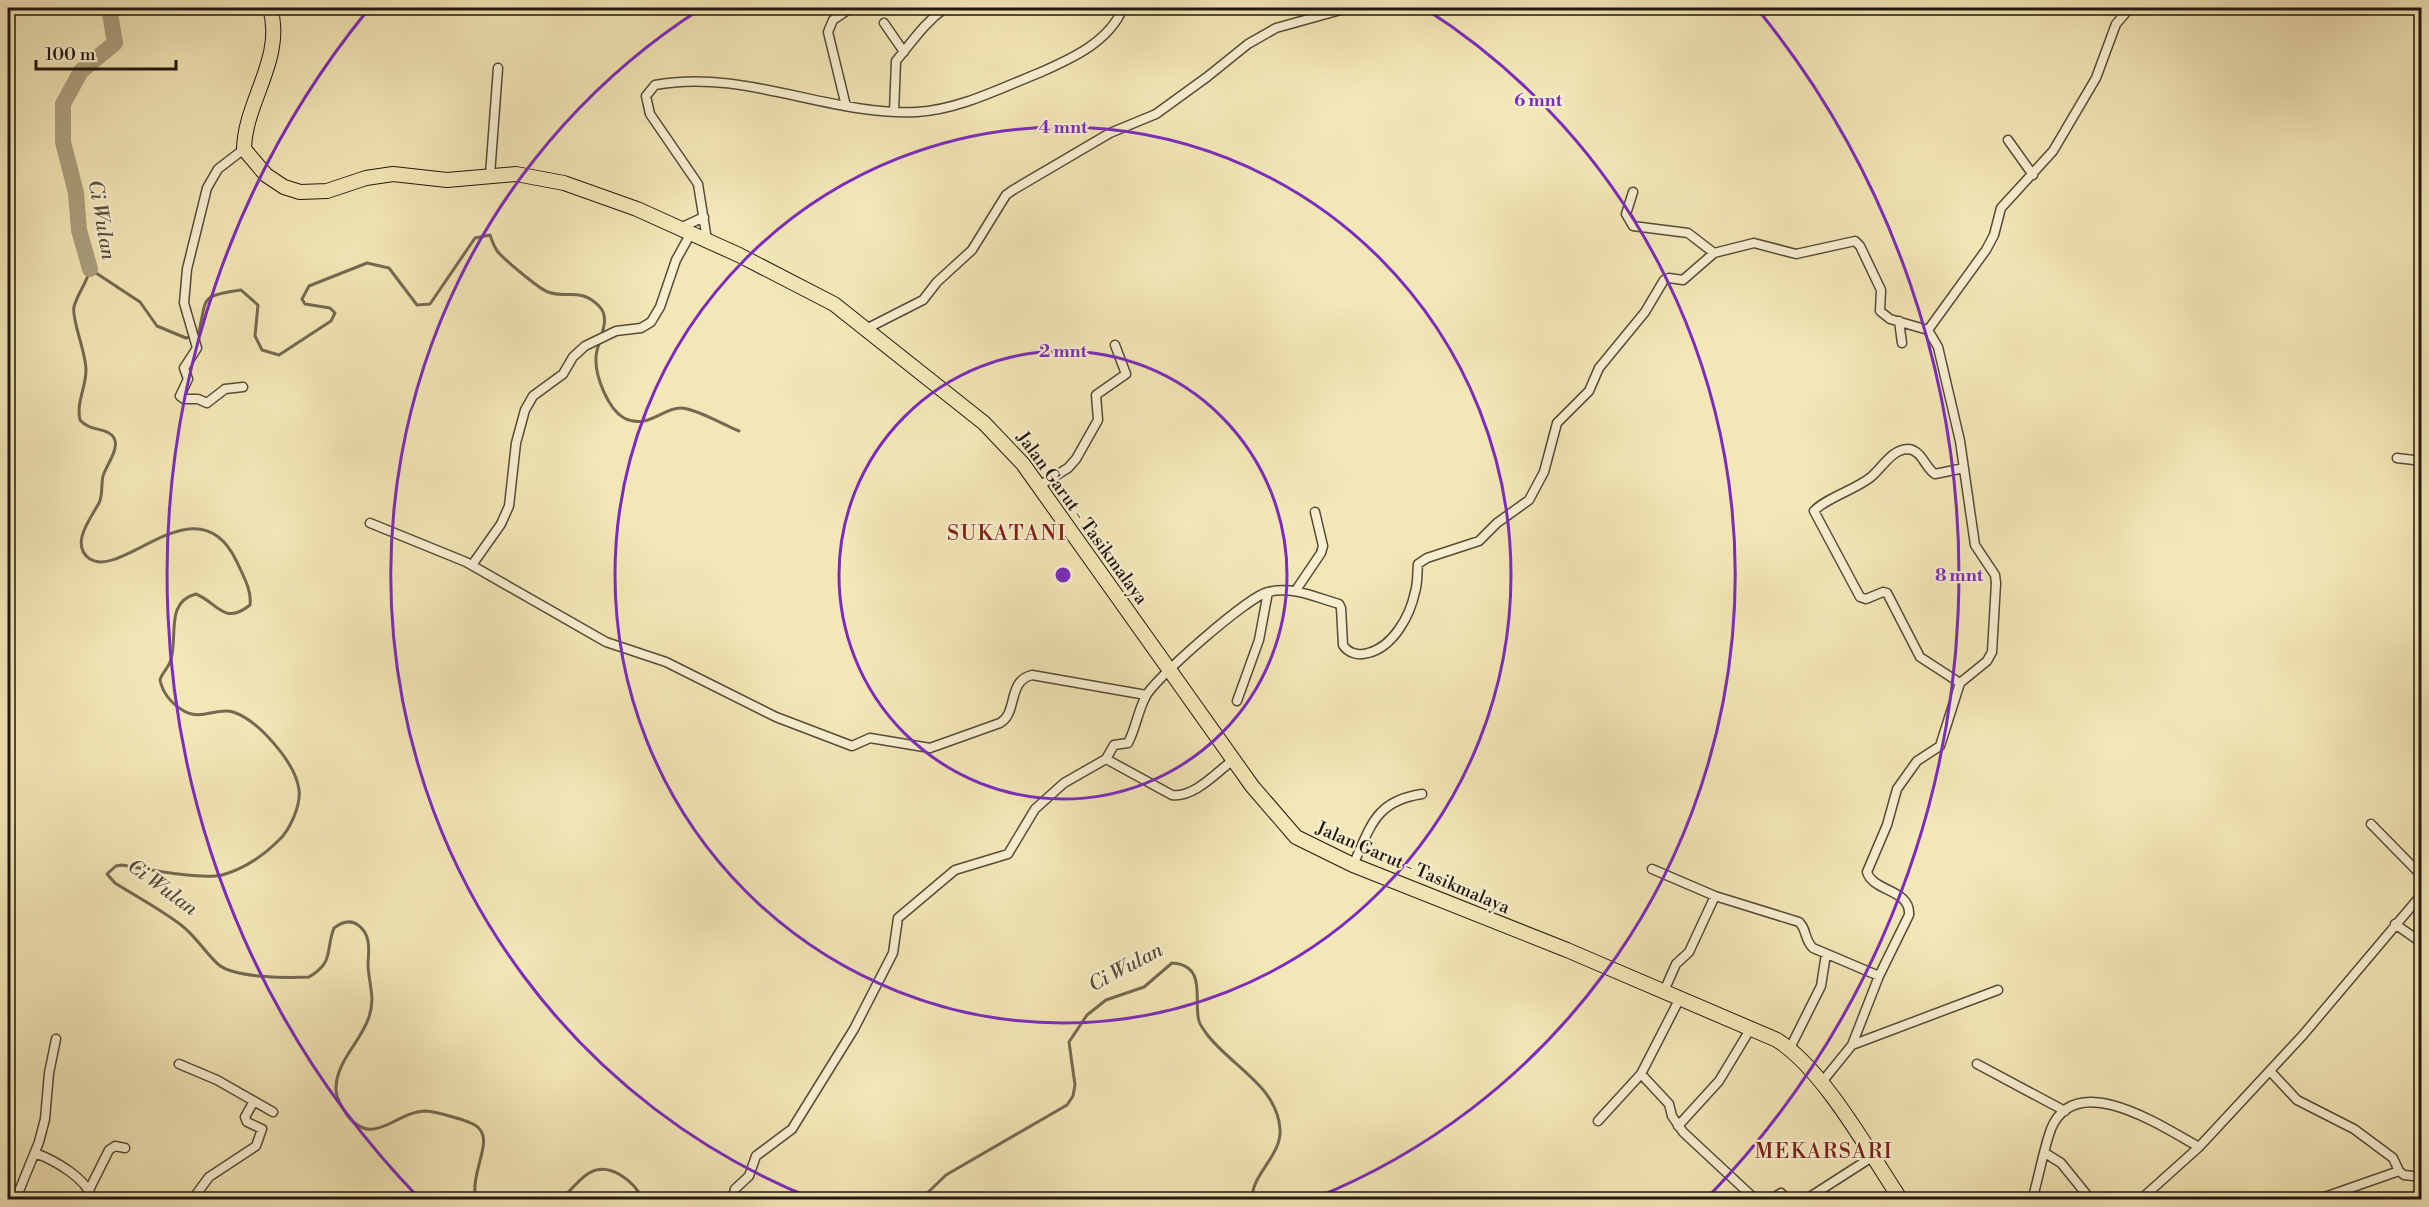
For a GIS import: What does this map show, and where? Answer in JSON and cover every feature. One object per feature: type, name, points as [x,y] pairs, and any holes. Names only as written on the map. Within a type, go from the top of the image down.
[{"type":"main road","points":[[244,149],[248,121],[268,65],[273,27],[270,8]]},
{"type":"main road","name":"Jalan Garut - Tasikmalaya","points":[[244,149],[266,175],[284,187],[300,192],[327,191],[366,178],[393,174],[447,180],[490,175],[527,175],[564,183],[628,205],[685,230],[834,304],[992,429],[1039,486],[1270,810],[1296,837],[1353,865],[1664,991],[1751,1028],[1790,1048],[1822,1082],[1901,1200]]},
{"type":"street","points":[[846,106],[828,32],[833,20],[844,10],[855,8]]},
{"type":"street","points":[[894,112],[897,90],[894,66],[911,45],[921,27],[945,8]]},
{"type":"street","points":[[707,240],[698,184],[650,114],[646,96],[655,85],[688,80],[758,88],[846,106],[894,112],[920,112],[994,91],[1048,69],[1101,40],[1123,8]]},
{"type":"street","points":[[866,328],[923,300],[937,282],[972,250],[1006,195],[1013,190],[1110,133],[1156,114],[1248,44],[1276,28],[1348,8]]},
{"type":"street","points":[[1929,330],[1986,250],[1994,235],[2001,208],[2053,151],[2096,78],[2116,24],[2130,8]]},
{"type":"street","points":[[884,24],[904,52]]},
{"type":"street","points":[[490,175],[498,68]]},
{"type":"street","points":[[2008,140],[2033,175]]},
{"type":"street","points":[[243,387],[225,389],[207,404],[198,399],[181,398],[188,379],[184,368],[196,350],[184,303],[184,288],[206,194],[218,169],[244,149]]},
{"type":"street","points":[[1633,192],[1626,214],[1633,226],[1688,233],[1714,253]]},
{"type":"street","points":[[472,565],[501,524],[509,506],[516,443],[528,404],[538,390],[563,374],[579,350],[606,335],[641,328],[651,322],[660,307],[685,230],[704,217]]},
{"type":"street","points":[[732,1200],[735,1189],[748,1176],[755,1157],[792,1129],[854,1029],[893,953],[898,918],[955,870],[976,862],[1006,856],[1035,809],[1064,783],[1106,759],[1114,745],[1125,744],[1130,740],[1146,696],[1170,669],[1196,643],[1268,592],[1296,590],[1341,606],[1342,645],[1351,652],[1363,654],[1387,644],[1394,637],[1414,598],[1418,564],[1427,558],[1479,541],[1497,523],[1529,500],[1544,472],[1557,423],[1589,391],[1599,368],[1645,312],[1664,280],[1668,278],[1683,280],[1714,253],[1754,243],[1796,254],[1855,241],[1860,246],[1881,290],[1880,311],[1886,317],[1929,330],[1938,347],[1964,468],[1975,545],[1995,575],[1997,591],[1990,656],[1960,683],[1940,746],[1917,761],[1893,796],[1887,825],[1867,872],[1872,881],[1904,900],[1909,909],[1852,1045],[1822,1082]]},
{"type":"street","points":[[1899,321],[1902,343]]},
{"type":"street","points":[[1039,486],[1072,465],[1097,424],[1096,394],[1126,374],[1115,345]]},
{"type":"street","points":[[1960,683],[1920,657],[1887,593],[1883,592],[1866,599],[1860,597],[1814,511],[1860,485],[1889,458],[1908,449],[1919,454],[1935,474],[1964,468]]},
{"type":"street","points":[[2397,458],[2421,461]]},
{"type":"street","points":[[1296,590],[1321,553],[1323,546],[1315,512]]},
{"type":"street","points":[[370,522],[472,565],[606,642],[666,662],[776,717],[852,746],[870,738],[930,748],[1000,723],[1006,718],[1018,684],[1032,675],[1146,696]]},
{"type":"street","points":[[1237,701],[1259,640],[1268,592]]},
{"type":"street","points":[[1106,759],[1172,795],[1180,796],[1195,789],[1233,760]]},
{"type":"street","points":[[1353,865],[1380,811],[1399,798],[1422,794]]},
{"type":"street","points":[[2371,824],[2421,876]]},
{"type":"street","points":[[1652,869],[1715,896],[1799,922],[1808,944],[1879,976]]},
{"type":"street","points":[[2140,1200],[2199,1147],[2270,1071],[2349,984],[2421,894]]},
{"type":"street","points":[[1664,991],[1676,964],[1689,952],[1715,896]]},
{"type":"street","points":[[2395,924],[2421,943]]},
{"type":"street","points":[[1790,1048],[1821,986],[1826,954]]},
{"type":"street","points":[[1852,1045],[1998,990]]},
{"type":"street","points":[[1598,1121],[1641,1074],[1680,998]]},
{"type":"street","points":[[1678,1126],[1719,1081],[1751,1028]]},
{"type":"street","points":[[8,1193],[20,1198],[35,1153],[45,1119],[49,1073],[56,1039]]},
{"type":"street","points":[[179,1064],[217,1080],[273,1112]]},
{"type":"street","points":[[1977,1064],[2065,1111]]},
{"type":"street","points":[[2270,1071],[2297,1100],[2354,1129],[2393,1158],[2399,1171],[2409,1177],[2421,1177]]},
{"type":"street","points":[[1641,1074],[1669,1104],[1678,1126],[1756,1200]]},
{"type":"street","points":[[192,1200],[209,1177],[256,1146],[262,1129],[247,1122],[244,1117],[254,1101]]},
{"type":"street","points":[[2032,1200],[2052,1128],[2065,1111],[2081,1102],[2109,1104],[2199,1147]]},
{"type":"street","points":[[89,1190],[109,1150],[115,1146],[125,1148]]},
{"type":"street","points":[[35,1153],[54,1161],[89,1190],[93,1200]]},
{"type":"street","points":[[2045,1153],[2061,1163],[2091,1200]]},
{"type":"street","points":[[1805,1200],[1872,1157]]},
{"type":"street","points":[[2316,1200],[2399,1171]]},
{"type":"street","points":[[1770,1200],[1781,1193],[1788,1200]]},
{"type":"waterway","name":"Ci Wulan","points":[[90,269],[79,230],[76,193],[63,142],[63,104],[81,71],[115,43],[109,8]]},
{"type":"waterway","name":"Ci Wulan","points":[[476,1200],[475,1182],[484,1139],[475,1125],[447,1115],[424,1111],[413,1113],[375,1129],[366,1129],[357,1125],[347,1115],[338,1100],[336,1090],[340,1070],[365,1026],[371,1010],[368,942],[362,929],[355,923],[349,922],[334,928],[326,961],[309,977],[249,975],[219,965],[181,925],[115,883],[107,874],[116,866],[122,865],[201,876],[222,875],[245,866],[260,857],[283,836],[296,810],[299,790],[291,768],[283,756],[264,733],[253,724],[227,711],[190,714],[172,702],[161,685],[161,677],[169,665],[173,650],[176,612],[186,598],[196,594],[227,613],[241,611],[250,605],[250,594],[237,562],[221,539],[202,529],[182,530],[161,537],[121,557],[104,562],[90,559],[84,553],[81,546],[84,531],[100,500],[103,476],[114,452],[115,442],[108,432],[84,424],[80,420],[79,407],[86,370],[75,319],[75,302],[90,269],[140,302],[157,326],[186,338],[198,335],[204,306],[211,297],[241,290],[258,305],[255,336],[262,350],[279,355],[331,321],[335,313],[330,308],[305,304],[302,299],[309,286],[367,263],[389,268],[417,305],[430,304],[475,238],[490,235],[495,248],[502,256],[544,290],[555,294],[580,295],[599,306],[603,312],[604,324],[596,365],[608,400],[618,414],[640,422],[680,408],[701,414],[739,431]]},
{"type":"waterway","name":"Ci Wulan","points":[[920,1200],[946,1175],[1067,1105],[1073,1096],[1075,1085],[1069,1042],[1087,1015],[1106,1000],[1144,987],[1172,963],[1183,965],[1191,970],[1195,977],[1198,1013],[1203,1029],[1216,1045],[1261,1088],[1277,1114],[1279,1139],[1272,1156],[1256,1182],[1252,1200]]},
{"type":"waterway","name":"Ci Wulan","points":[[561,1200],[578,1182],[597,1170],[621,1175],[634,1186],[643,1200]]},
{"type":"district","name":"SUKATANI","points":[[1007,534]]},
{"type":"district","name":"MEKARSARI","points":[[1824,1152]]}]
